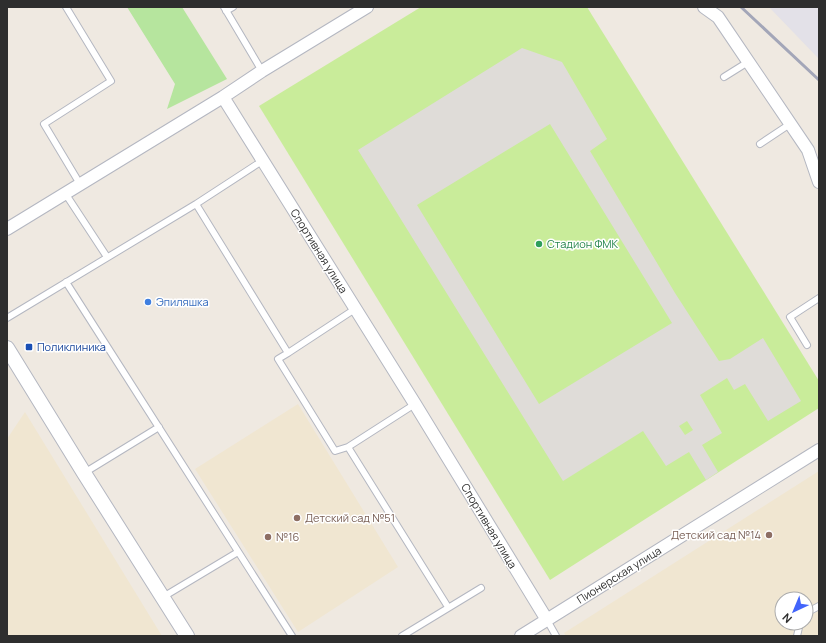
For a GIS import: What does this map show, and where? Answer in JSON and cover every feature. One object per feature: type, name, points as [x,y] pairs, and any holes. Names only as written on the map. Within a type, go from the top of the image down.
[{"type":"street","points":[[7,229],[367,7]]},
{"type":"street","points":[[704,7],[718,17],[808,150],[819,182]]},
{"type":"street","name":"Спортивная улица","points":[[223,97],[415,404],[547,620]]},
{"type":"street","points":[[7,348],[187,636]]},
{"type":"street","name":"Пионерская улица","points":[[521,636],[819,450]]},
{"type":"lane","points":[[66,7],[111,81],[44,124],[80,184]]},
{"type":"lane","points":[[233,7],[225,9],[262,71]]},
{"type":"lane","points":[[724,77],[748,62]]},
{"type":"lane","points":[[760,144],[790,124]]},
{"type":"lane","points":[[7,318],[196,204],[262,161]]},
{"type":"lane","points":[[65,193],[107,257]]},
{"type":"lane","points":[[196,204],[288,352]]},
{"type":"lane","points":[[66,282],[292,636]]},
{"type":"lane","points":[[807,345],[790,317],[819,298]]},
{"type":"lane","points":[[355,309],[278,359],[335,451],[348,447],[415,404]]},
{"type":"lane","points":[[84,473],[159,427]]},
{"type":"lane","points":[[348,447],[448,607]]},
{"type":"lane","points":[[163,597],[238,552]]},
{"type":"lane","points":[[402,636],[448,607],[482,588]]},
{"type":"lane","points":[[547,620],[556,636]]},
{"type":"shaded area","points":[[769,7],[819,7],[819,59]]},
{"type":"shaded area","points":[[522,48],[562,62],[607,139],[590,151],[675,293],[719,361],[730,359],[763,338],[801,401],[768,421],[745,384],[734,390],[727,378],[700,395],[722,433],[702,445],[718,472],[706,480],[689,452],[666,466],[643,431],[563,481],[358,150]],"holes":[[[550,124],[672,323],[539,404],[417,205]],[[687,421],[693,430],[685,435],[679,426]]]},
{"type":"shaded area","name":"Детский сад №51","points":[[298,404],[398,567],[298,632],[195,469]]},
{"type":"shaded area","points":[[25,412],[162,636],[7,636],[7,439]]},
{"type":"shaded area","name":"Детский сад №14","points":[[819,471],[819,636],[566,636],[564,633]]},
{"type":"green space","points":[[127,7],[182,7],[227,79],[167,109],[175,84]]},
{"type":"green space","name":"Стадион ФМК","points":[[421,7],[587,7],[819,381],[819,408],[550,580],[259,106]]},
{"type":"railway","points":[[741,7],[819,80]]},
{"type":"place","name":"Стадион ФМК","points":[[539,244]]},
{"type":"place","name":"Эпиляшка","points":[[148,302]]},
{"type":"place","name":"Поликлиника","points":[[29,347]]},
{"type":"place","name":"Детский сад №51","points":[[297,518]]},
{"type":"place","name":"Детский сад №14","points":[[769,535]]},
{"type":"place","name":"№16","points":[[268,537]]}]
